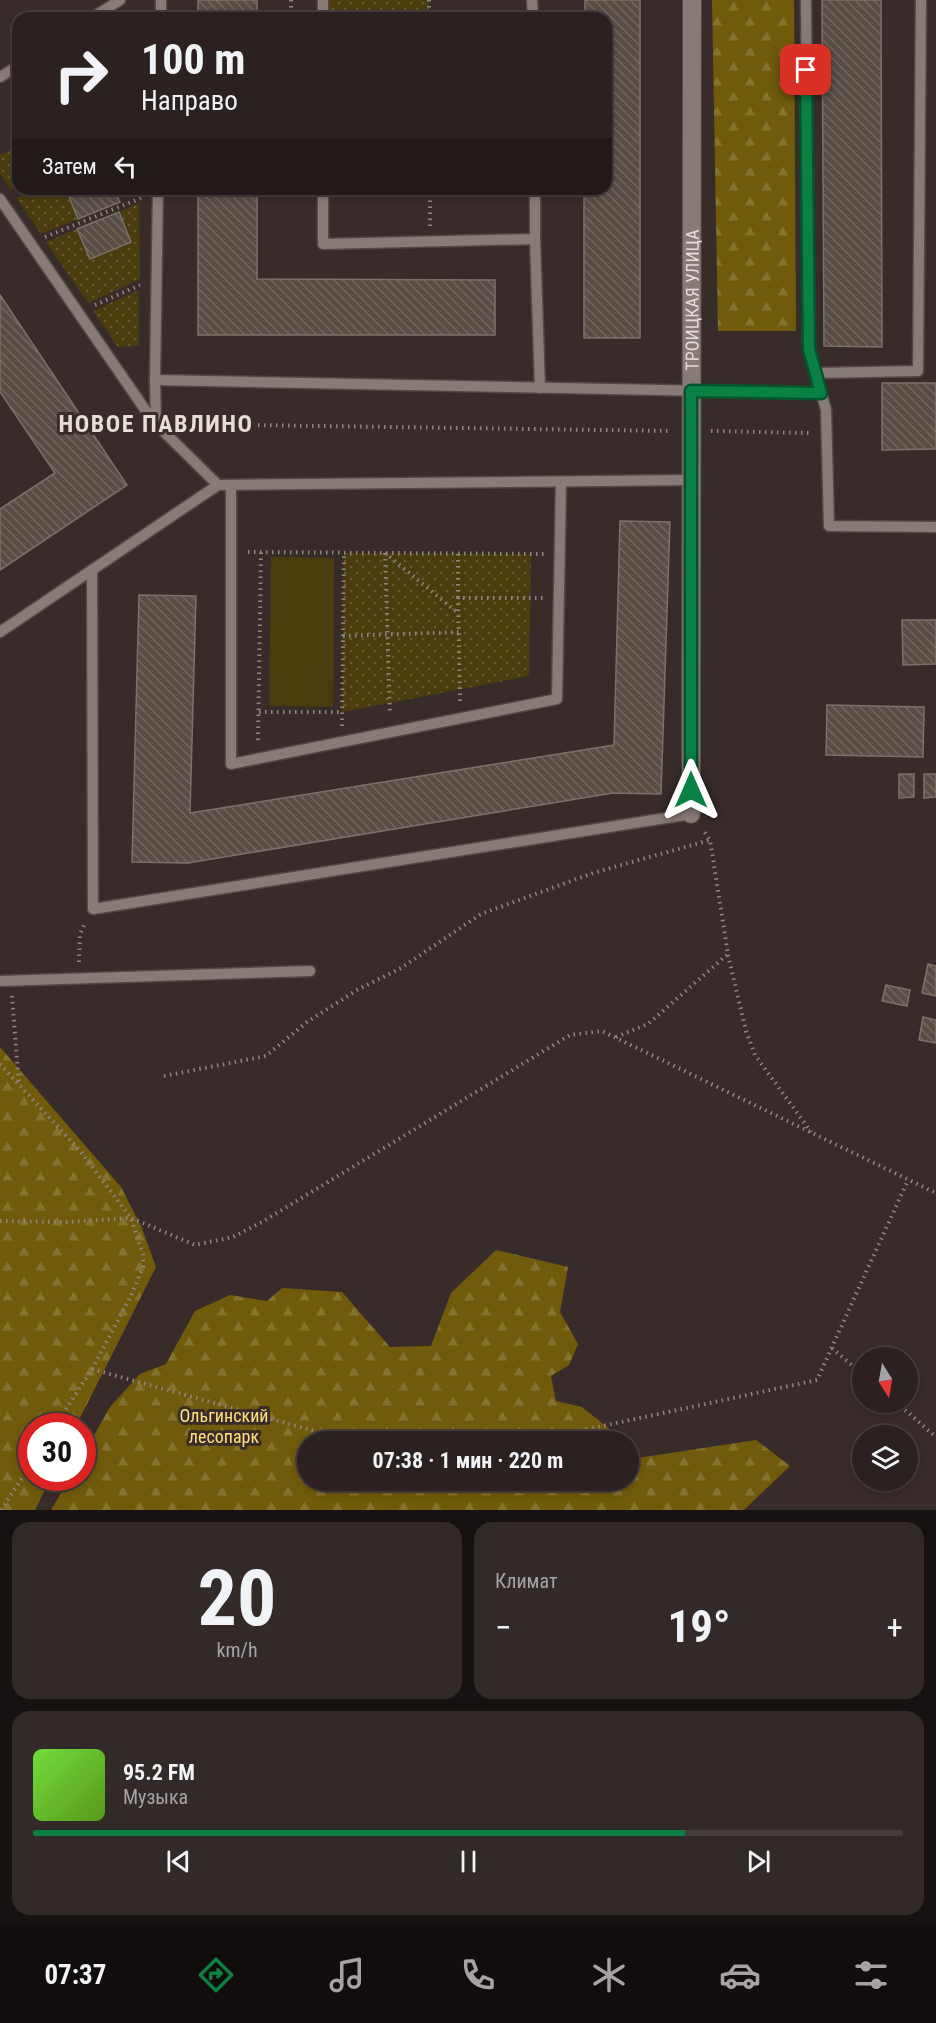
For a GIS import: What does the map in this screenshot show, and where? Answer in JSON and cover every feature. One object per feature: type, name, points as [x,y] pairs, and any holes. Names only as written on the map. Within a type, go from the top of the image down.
[{"type":"street","name":"ТРОИЦКАЯ УЛИЦА","points":[[691,814],[692,0]]},
{"type":"lane","points":[[101,12],[120,0]]},
{"type":"lane","points":[[806,0],[809,349],[826,410],[829,526],[936,527]]},
{"type":"lane","points":[[815,373],[918,371],[921,0]]},
{"type":"lane","points":[[156,424],[158,195]]},
{"type":"lane","points":[[323,195],[323,244],[536,239]]},
{"type":"lane","points":[[535,195],[540,388]]},
{"type":"lane","points":[[0,199],[156,424],[218,485]]},
{"type":"lane","points":[[155,380],[821,393]]},
{"type":"lane","points":[[0,632],[218,485],[691,480]]},
{"type":"lane","points":[[231,485],[231,764],[557,699],[561,483]]},
{"type":"lane","points":[[92,570],[93,909],[691,814]]},
{"type":"lane","points":[[6,981],[310,971]]},
{"type":"path","points":[[31,243],[146,195]]},
{"type":"path","points":[[430,195],[430,242]]},
{"type":"path","points":[[78,312],[157,277]]},
{"type":"path","points":[[156,424],[827,433]]},
{"type":"path","points":[[231,552],[559,554]]},
{"type":"path","points":[[258,758],[261,552]]},
{"type":"path","points":[[342,742],[344,553]]},
{"type":"path","points":[[386,553],[459,614]]},
{"type":"path","points":[[386,553],[390,732]]},
{"type":"path","points":[[458,554],[460,718]]},
{"type":"path","points":[[458,598],[559,598]]},
{"type":"path","points":[[343,636],[459,632]]},
{"type":"path","points":[[259,712],[342,712]]},
{"type":"path","points":[[691,814],[710,840],[728,954],[746,1031],[755,1055],[813,1134]]},
{"type":"path","points":[[164,1077],[266,1056],[317,1015],[357,990],[401,968],[481,914],[593,873],[710,840]]},
{"type":"path","points":[[79,978],[80,934],[93,909]]},
{"type":"path","points":[[615,1037],[648,1023],[728,954]]},
{"type":"path","points":[[6,981],[19,1085]]},
{"type":"path","points":[[0,1221],[66,1222],[131,1218],[195,1245],[233,1238],[570,1035],[602,1031],[936,1192]]},
{"type":"path","points":[[0,1064],[81,1152],[131,1218],[143,1255],[143,1267],[131,1296],[92,1369],[63,1413]]},
{"type":"path","points":[[579,1431],[818,1380],[908,1180]]},
{"type":"path","points":[[832,1348],[852,1365]]},
{"type":"path","points":[[92,1369],[314,1431]]},
{"type":"path","points":[[909,1413],[936,1437]]},
{"type":"path","points":[[1,1510],[18,1484]]},
{"type":"shaded area","points":[[328,0],[429,0],[429,12],[328,12]]},
{"type":"shaded area","points":[[12,149],[11,190],[0,173],[0,155]]},
{"type":"shaded area","points":[[24,195],[68,195],[78,219],[41,234],[17,198]]},
{"type":"shaded area","points":[[139,203],[140,279],[88,303],[46,242],[77,229],[90,259],[131,242],[119,212]]},
{"type":"shaded area","points":[[139,290],[139,346],[118,347],[93,311]]},
{"type":"shaded area","points":[[344,553],[531,554],[529,676],[342,712]]},
{"type":"shaded area","points":[[271,557],[334,558],[333,707],[269,706]]},
{"type":"green space","points":[[712,0],[794,0],[796,331],[718,331]]},
{"type":"green space","points":[[0,1047],[121,1187],[141,1226],[156,1267],[83,1413],[18,1413],[18,1491],[44,1491],[35,1510],[0,1510]]},
{"type":"green space","name":"Ольгинский лесопарк","points":[[496,1250],[568,1267],[560,1312],[578,1344],[569,1365],[551,1376],[556,1401],[582,1407],[612,1431],[297,1431],[297,1491],[639,1491],[639,1458],[756,1440],[790,1466],[744,1510],[51,1510],[62,1491],[96,1491],[96,1432],[110,1407],[140,1374],[166,1364],[195,1311],[230,1295],[267,1301],[282,1288],[342,1292],[390,1347],[431,1346],[451,1293]]},
{"type":"building","points":[[198,0],[257,0],[257,12],[198,12]]},
{"type":"building","points":[[585,0],[640,0],[640,338],[584,338],[584,195],[612,195],[612,12],[585,12]]},
{"type":"building","points":[[822,0],[881,0],[882,347],[824,346]]},
{"type":"building","points":[[68,195],[117,195],[120,202],[78,219]]},
{"type":"building","points":[[198,195],[257,195],[257,279],[495,280],[495,335],[198,335]]},
{"type":"building","points":[[119,212],[131,242],[90,259],[77,229]]},
{"type":"building","points":[[0,295],[127,485],[0,570],[0,509],[55,473],[0,392]]},
{"type":"building","points":[[882,383],[936,383],[936,449],[882,450]]},
{"type":"building","points":[[620,521],[670,522],[661,794],[613,793],[188,863],[132,862],[139,595],[196,596],[190,813],[614,745]]},
{"type":"building","points":[[902,620],[936,620],[936,664],[903,665]]},
{"type":"building","points":[[827,705],[924,707],[923,757],[826,755]]},
{"type":"building","points":[[899,774],[914,774],[914,797],[899,798]]},
{"type":"building","points":[[924,774],[936,774],[936,797],[924,798]]},
{"type":"building","points":[[928,964],[936,966],[936,996],[922,993]]},
{"type":"building","points":[[886,985],[910,990],[907,1006],[882,1001]]},
{"type":"building","points":[[923,1017],[936,1020],[936,1043],[919,1040]]},
{"type":"district","name":"НОВОЕ ПАВЛИНО","points":[[156,424]]},
{"type":"route","points":[[691,790],[691,391],[821,393],[809,349],[806,70]]}]
